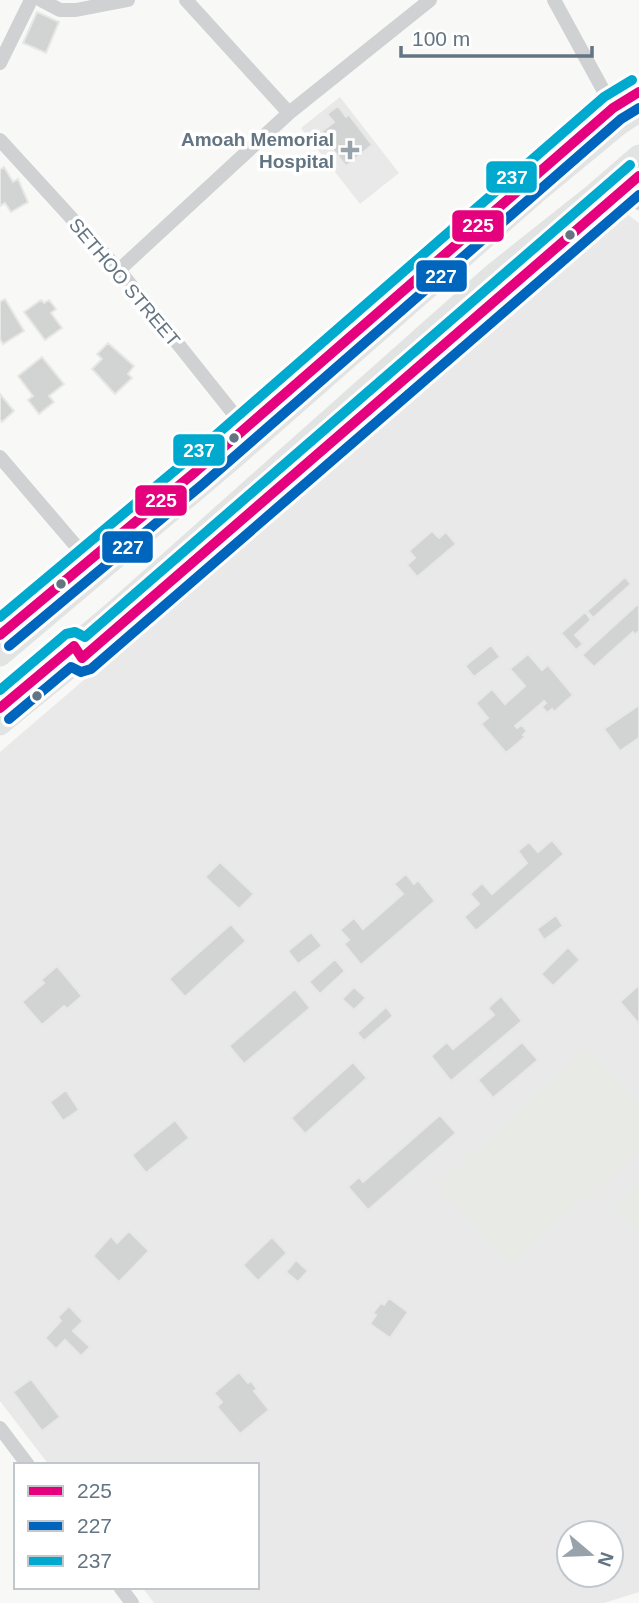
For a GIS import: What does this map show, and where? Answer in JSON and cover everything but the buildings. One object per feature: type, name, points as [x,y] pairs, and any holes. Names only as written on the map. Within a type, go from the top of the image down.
[{"type":"main road","points":[[0,656],[232,459],[545,186],[620,123],[639,111]]},
{"type":"main road","points":[[0,708],[78,652],[436,340],[492,276],[639,156]]},
{"type":"main road","points":[[473,248],[489,257],[492,276]]},
{"type":"main road","points":[[194,473],[232,459]]},
{"type":"street","points":[[0,63],[31,0]]},
{"type":"street","points":[[41,0],[61,10],[76,10],[128,0]]},
{"type":"street","points":[[186,0],[289,113]]},
{"type":"street","points":[[119,270],[289,113],[430,0]]},
{"type":"street","points":[[554,0],[613,108]]},
{"type":"street","points":[[0,635],[194,473],[613,108],[639,92]]},
{"type":"street","name":"SETHOO STREET","points":[[0,140],[119,270],[246,428]]},
{"type":"street","points":[[436,340],[639,176]]},
{"type":"street","points":[[621,190],[639,203]]},
{"type":"street","points":[[0,457],[88,560]]},
{"type":"street","points":[[0,725],[78,652]]},
{"type":"street","points":[[0,1428],[26,1463]]},
{"type":"shaded area","name":"Amoah Memorial Hospital","points":[[340,97],[399,173],[360,204],[301,128]]},
{"type":"shaded area","points":[[627,214],[639,223],[639,1592],[604,1603],[154,1603],[144,1589],[259,1589],[259,1463],[47,1463],[0,1401],[0,752]]},
{"type":"shaded area","points":[[588,1049],[639,1107],[639,1149],[510,1264],[438,1183]]},
{"type":"shaded area","points":[[636,1185],[639,1188],[639,1231],[614,1206]]},
{"type":"transit line","name":"237","points":[[0,617],[185,462],[604,97],[632,80]]},
{"type":"transit line","name":"225","points":[[0,635],[194,473],[613,108],[639,92]]},
{"type":"transit line","name":"227","points":[[9,646],[203,484],[621,119],[639,108]]},
{"type":"transit line","name":"237","points":[[0,690],[66,634],[75,632],[85,637],[630,165]]},
{"type":"transit line","name":"225","points":[[0,708],[74,646],[82,658],[639,176]]},
{"type":"transit line","name":"227","points":[[9,719],[71,667],[81,672],[91,669],[639,195]]},
{"type":"place","name":"Amoah Memorial Hospital","points":[[350,150]]}]
